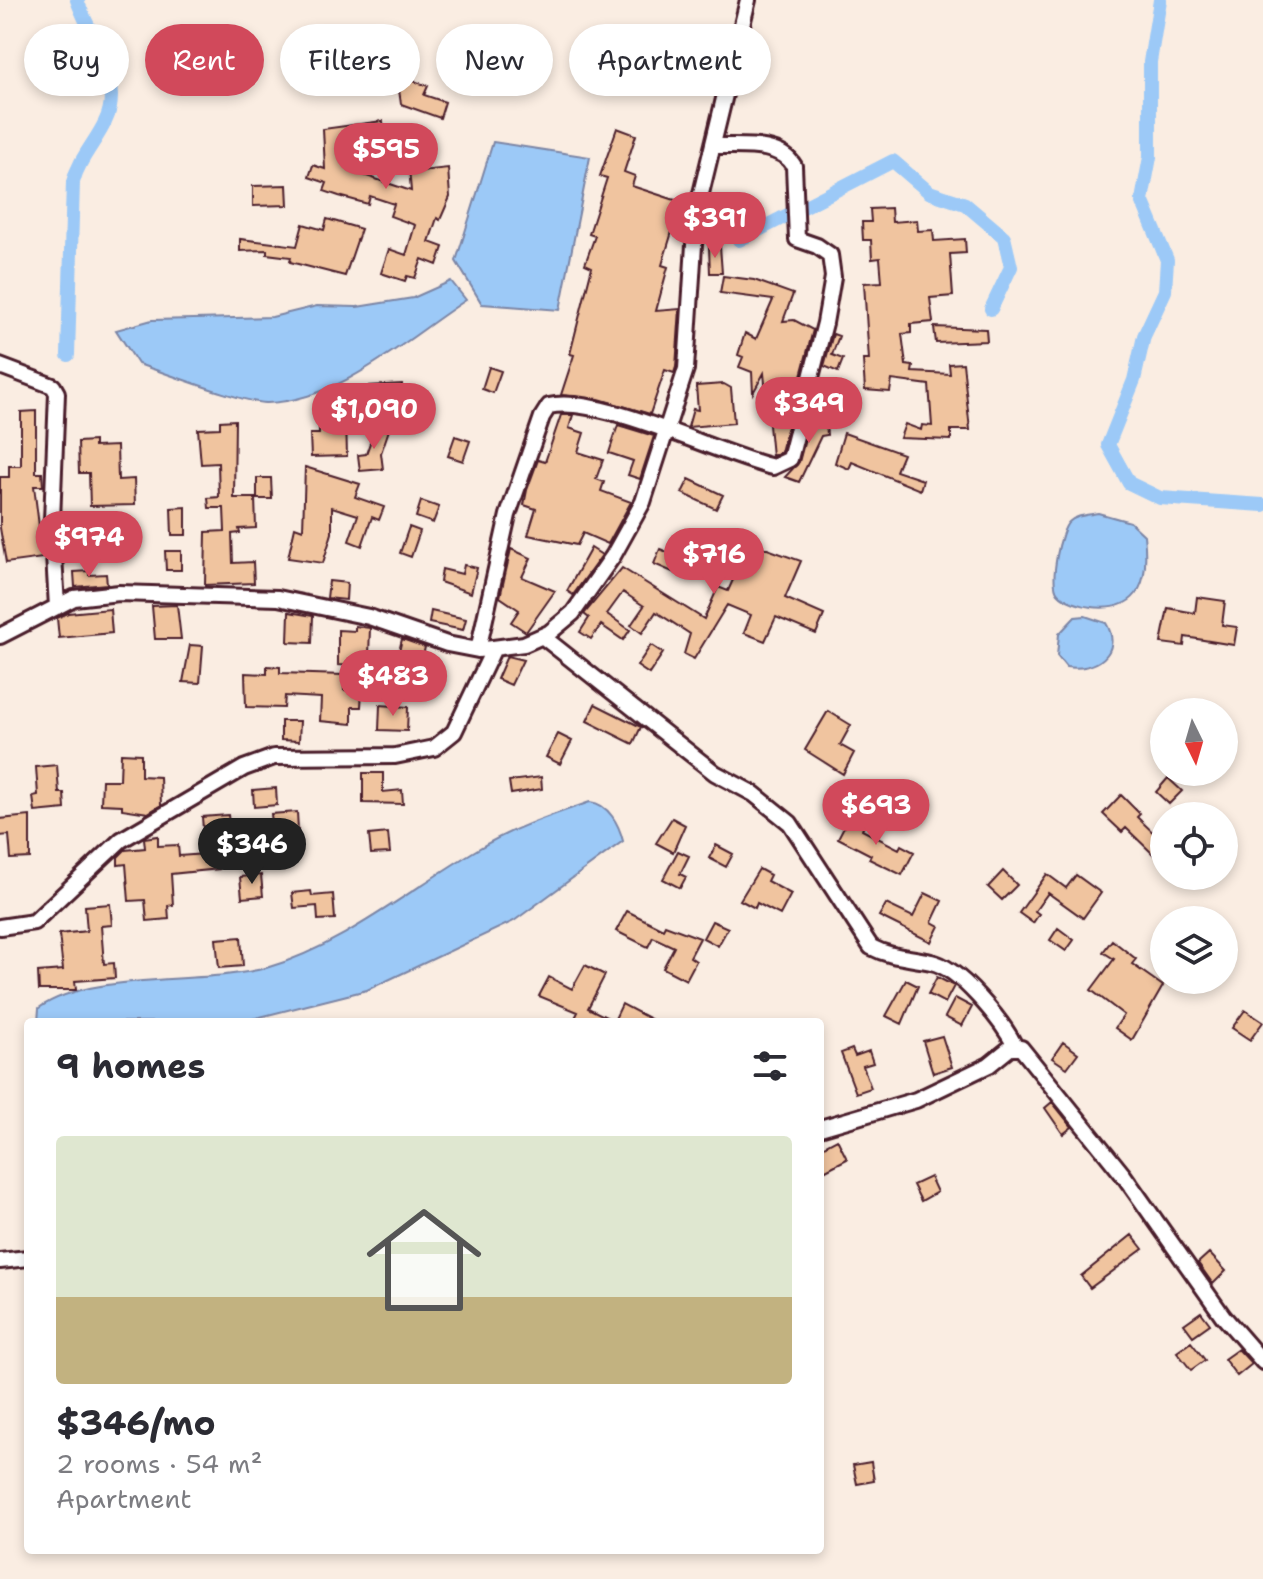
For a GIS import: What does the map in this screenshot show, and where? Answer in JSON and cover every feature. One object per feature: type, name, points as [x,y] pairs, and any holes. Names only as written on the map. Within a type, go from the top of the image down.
[{"type":"street","points":[[0,636],[74,598],[119,593],[278,598],[357,614],[447,644],[478,650],[524,644],[542,636],[573,613],[613,556],[643,502],[663,430],[686,369],[696,214],[748,0]]},
{"type":"street","points":[[478,650],[508,515],[542,417],[549,406],[572,403],[773,467],[790,459],[833,277],[830,255],[817,246],[797,239],[794,166],[788,156],[777,151],[713,146]]},
{"type":"street","points":[[0,366],[53,386],[57,393],[52,521],[57,607]]},
{"type":"street","points":[[542,636],[715,773],[754,794],[790,823],[871,947],[888,956],[942,965],[983,1002],[1015,1046],[1026,1051],[1067,1102],[1223,1316],[1263,1362]]},
{"type":"street","points":[[0,927],[34,922],[121,840],[244,768],[274,757],[395,756],[434,748],[454,732],[494,648]]},
{"type":"street","points":[[824,1127],[916,1100],[989,1065],[1015,1046]]},
{"type":"street","points":[[0,1261],[24,1258]]},
{"type":"water","points":[[493,142],[590,157],[560,310],[482,304],[456,261]]},
{"type":"water","points":[[451,281],[466,300],[372,365],[321,391],[295,399],[257,402],[138,364],[116,330],[152,320],[272,317],[317,306],[357,307],[413,298]]},
{"type":"water","points":[[1098,513],[1130,522],[1144,535],[1145,565],[1139,589],[1122,604],[1108,607],[1073,603],[1058,593],[1055,579],[1062,535],[1069,522]]},
{"type":"water","points":[[1085,616],[1106,623],[1111,634],[1109,651],[1096,663],[1077,668],[1066,667],[1057,656],[1059,634],[1075,617]]},
{"type":"water","points":[[590,802],[608,811],[623,841],[514,921],[367,990],[256,1018],[38,1018],[39,1008],[61,996],[87,989],[148,980],[240,973],[295,958],[349,931],[491,841],[532,822]]},
{"type":"building","points":[[420,83],[428,86],[424,95],[445,102],[440,118],[401,104],[400,96],[420,96]]},
{"type":"building","points":[[383,121],[387,155],[363,158],[364,168],[349,170],[411,191],[408,157],[419,156],[421,171],[448,168],[450,197],[440,220],[437,218],[429,242],[443,247],[437,265],[422,259],[415,278],[407,276],[405,281],[381,273],[389,249],[406,255],[415,225],[390,216],[394,204],[370,196],[368,204],[339,196],[324,191],[327,183],[309,177],[313,165],[325,169],[323,129]]},
{"type":"building","points":[[617,128],[636,135],[624,172],[635,176],[632,186],[681,202],[662,265],[668,267],[656,311],[680,309],[676,367],[674,373],[665,370],[650,414],[599,399],[561,395],[574,355],[570,354],[592,267],[585,264],[595,236],[589,234],[607,178],[600,176]]},
{"type":"building","points":[[287,185],[288,205],[253,206],[253,186]]},
{"type":"building","points":[[891,208],[892,222],[917,220],[918,231],[933,230],[934,241],[965,239],[966,253],[950,254],[953,296],[930,298],[933,322],[911,324],[911,333],[902,334],[906,365],[913,366],[912,372],[950,374],[949,364],[963,363],[970,430],[951,430],[951,440],[900,438],[905,424],[921,430],[922,425],[932,426],[929,385],[892,380],[890,392],[865,390],[863,360],[869,360],[864,283],[882,282],[880,258],[872,259],[871,240],[863,240],[862,222],[871,222],[870,209]]},
{"type":"building","points":[[327,219],[361,229],[345,276],[290,262],[291,257],[267,254],[267,250],[240,251],[240,239],[297,246],[303,224],[324,230]]},
{"type":"building","points":[[720,246],[722,273],[710,273],[709,247]]},
{"type":"building","points":[[723,276],[754,280],[793,294],[783,321],[794,320],[813,330],[781,452],[772,456],[764,373],[753,393],[752,372],[739,367],[743,357],[738,355],[745,333],[756,339],[773,300],[720,293]]},
{"type":"building","points":[[934,327],[986,329],[987,341],[936,343]]},
{"type":"building","points":[[833,334],[839,336],[832,355],[843,359],[838,372],[824,366]]},
{"type":"building","points":[[489,367],[501,371],[493,393],[482,389]]},
{"type":"building","points":[[402,384],[402,408],[370,411],[369,386]]},
{"type":"building","points":[[724,384],[731,388],[734,423],[688,427],[693,409],[698,410],[696,386]]},
{"type":"building","points":[[817,394],[820,395],[812,423],[826,422],[827,435],[821,436],[799,482],[785,477],[799,462]]},
{"type":"building","points":[[36,411],[36,473],[42,473],[43,486],[34,486],[43,558],[6,563],[0,528],[0,477],[9,477],[9,466],[21,466],[21,412]]},
{"type":"building","points":[[561,415],[573,415],[569,428],[584,433],[578,452],[603,460],[596,479],[604,482],[601,491],[631,502],[608,544],[583,533],[577,545],[528,535],[536,509],[524,505],[527,490],[538,460],[545,462]]},
{"type":"building","points":[[319,416],[346,418],[347,456],[311,457],[310,434],[319,434]]},
{"type":"building","points":[[235,420],[234,498],[255,498],[256,528],[239,529],[240,533],[232,534],[233,563],[253,562],[254,583],[205,585],[206,532],[225,531],[224,508],[209,508],[208,498],[219,497],[218,463],[201,464],[198,429],[220,428],[220,421]]},
{"type":"building","points":[[618,425],[654,436],[640,479],[628,475],[633,461],[609,453]]},
{"type":"building","points":[[376,426],[389,430],[381,453],[383,469],[360,471],[358,455],[366,454]]},
{"type":"building","points":[[844,433],[903,454],[896,471],[923,480],[920,490],[852,462],[849,469],[835,463]]},
{"type":"building","points":[[455,436],[470,441],[463,461],[448,456]]},
{"type":"building","points":[[94,441],[94,447],[117,446],[118,480],[134,479],[135,505],[90,506],[89,473],[79,473],[78,442]]},
{"type":"building","points":[[305,467],[360,484],[355,497],[384,507],[379,520],[372,517],[362,546],[349,541],[358,515],[332,507],[332,533],[323,563],[288,558],[295,527],[303,530]]},
{"type":"building","points":[[257,478],[271,478],[272,499],[257,499]]},
{"type":"building","points":[[689,479],[723,495],[716,509],[682,493]]},
{"type":"building","points":[[421,501],[439,507],[433,523],[416,517]]},
{"type":"building","points":[[186,507],[186,535],[172,535],[171,508]]},
{"type":"building","points":[[409,527],[420,531],[411,557],[400,553]]},
{"type":"building","points":[[711,529],[801,561],[785,598],[824,615],[816,634],[776,617],[765,641],[744,633],[751,615],[727,605],[694,659],[684,654],[690,634],[656,612],[642,633],[631,625],[644,606],[623,592],[607,614],[630,630],[623,640],[601,625],[591,639],[580,632],[589,618],[584,614],[622,568],[704,619],[718,587],[728,591],[741,562],[718,553],[711,568],[695,561]]},
{"type":"building","points":[[591,548],[602,555],[573,595],[567,591]]},
{"type":"building","points":[[511,549],[531,558],[522,577],[555,591],[526,632],[511,622],[519,610],[500,597]]},
{"type":"building","points":[[660,549],[684,559],[677,574],[654,564]]},
{"type":"building","points":[[165,551],[181,551],[181,570],[166,570]]},
{"type":"building","points":[[464,565],[477,568],[471,593],[440,582],[442,569],[462,574]]},
{"type":"building","points":[[89,571],[89,575],[106,574],[107,584],[75,587],[74,572]]},
{"type":"building","points":[[329,581],[347,583],[346,600],[327,598]]},
{"type":"building","points":[[1197,597],[1225,601],[1222,625],[1237,627],[1234,645],[1185,637],[1184,646],[1161,643],[1168,608],[1195,613]]},
{"type":"building","points":[[177,605],[181,639],[155,639],[152,606]]},
{"type":"building","points":[[110,609],[112,633],[59,638],[57,618],[68,613]]},
{"type":"building","points":[[431,611],[466,619],[463,630],[429,623]]},
{"type":"building","points":[[289,612],[313,616],[312,643],[288,642]]},
{"type":"building","points":[[355,626],[370,628],[369,655],[382,655],[382,671],[371,671],[371,667],[338,665],[338,630],[355,631]]},
{"type":"building","points":[[402,639],[425,647],[420,670],[396,664]]},
{"type":"building","points":[[190,645],[203,646],[200,683],[183,682]]},
{"type":"building","points":[[651,645],[663,653],[649,674],[637,666]]},
{"type":"building","points":[[507,656],[523,660],[511,685],[497,679]]},
{"type":"building","points":[[267,666],[280,667],[280,673],[344,675],[344,690],[362,691],[361,707],[352,707],[352,724],[320,721],[321,698],[285,696],[284,708],[246,707],[245,673],[267,674]]},
{"type":"building","points":[[595,704],[641,727],[633,744],[587,721]]},
{"type":"building","points":[[380,705],[408,707],[407,731],[379,730]]},
{"type":"building","points":[[828,711],[851,725],[840,745],[854,753],[843,774],[805,750]]},
{"type":"building","points":[[281,721],[300,721],[299,741],[281,740]]},
{"type":"building","points":[[558,734],[572,741],[560,764],[546,757]]},
{"type":"building","points":[[121,753],[141,754],[141,776],[160,777],[161,805],[148,813],[122,809],[122,805],[101,804],[102,780],[120,780]]},
{"type":"building","points":[[57,765],[59,793],[64,793],[65,809],[35,812],[33,796],[38,795],[36,767]]},
{"type":"building","points":[[363,773],[383,773],[383,792],[402,790],[403,804],[363,803]]},
{"type":"building","points":[[541,777],[542,789],[511,794],[509,781]]},
{"type":"building","points":[[1161,786],[1177,786],[1182,791],[1171,802],[1156,792]]},
{"type":"building","points":[[276,788],[277,805],[254,807],[253,790]]},
{"type":"building","points":[[1121,795],[1150,830],[1150,851],[1126,828],[1122,832],[1103,814]]},
{"type":"building","points":[[297,812],[298,830],[273,832],[271,814]]},
{"type":"building","points":[[228,815],[230,831],[216,832],[219,869],[171,874],[173,905],[168,906],[169,919],[147,921],[145,900],[129,901],[126,864],[118,865],[118,857],[125,850],[145,848],[144,838],[158,836],[158,846],[178,845],[179,856],[205,854],[202,817]]},
{"type":"building","points":[[850,815],[865,823],[862,830],[899,849],[901,845],[914,852],[902,875],[869,859],[871,855],[838,838]]},
{"type":"building","points":[[30,816],[30,858],[11,859],[9,835],[0,836],[0,819]]},
{"type":"building","points":[[672,818],[685,825],[673,852],[656,843]]},
{"type":"building","points":[[388,833],[390,853],[371,854],[369,835]]},
{"type":"building","points":[[716,845],[733,854],[726,867],[709,858]]},
{"type":"building","points":[[678,851],[689,856],[680,874],[686,877],[680,888],[663,879]]},
{"type":"building","points":[[759,869],[770,875],[767,881],[791,894],[780,915],[757,903],[755,908],[740,900]]},
{"type":"building","points":[[1003,871],[1017,885],[1002,900],[988,887]]},
{"type":"building","points":[[1047,874],[1066,888],[1076,875],[1101,893],[1083,918],[1048,893],[1035,911],[1039,914],[1033,923],[1019,913]]},
{"type":"building","points":[[261,875],[263,896],[242,898],[240,877]]},
{"type":"building","points":[[311,891],[312,896],[333,894],[335,919],[318,920],[317,906],[294,908],[292,893]]},
{"type":"building","points":[[925,893],[942,901],[932,922],[939,926],[931,942],[879,916],[886,904],[913,917]]},
{"type":"building","points":[[110,904],[112,925],[101,926],[104,964],[114,963],[115,978],[75,981],[76,990],[39,990],[38,972],[63,970],[59,934],[87,931],[85,906]]},
{"type":"building","points":[[627,911],[663,929],[665,925],[700,938],[690,957],[696,961],[686,980],[663,968],[674,947],[653,937],[648,947],[616,931]]},
{"type":"building","points":[[712,921],[728,928],[718,946],[703,938]]},
{"type":"building","points":[[1058,928],[1074,940],[1066,951],[1050,940]]},
{"type":"building","points":[[241,937],[243,966],[219,968],[216,939]]},
{"type":"building","points":[[1112,940],[1136,959],[1132,964],[1150,977],[1150,994],[1158,994],[1132,1040],[1115,1028],[1124,1015],[1091,990],[1114,959],[1103,952]]},
{"type":"building","points":[[585,965],[605,975],[588,1008],[608,1018],[575,1018],[578,1012],[539,996],[549,977],[572,989]]},
{"type":"building","points":[[937,977],[954,986],[945,1003],[928,994]]},
{"type":"building","points":[[906,980],[918,986],[902,1024],[886,1016]]},
{"type":"building","points":[[955,998],[972,1007],[962,1026],[945,1017]]},
{"type":"building","points":[[622,1004],[648,1018],[615,1018]]},
{"type":"building","points":[[1245,1010],[1263,1022],[1250,1040],[1232,1028]]},
{"type":"building","points":[[942,1036],[952,1067],[933,1073],[923,1041]]},
{"type":"building","points":[[1063,1042],[1078,1053],[1067,1068],[1052,1058]]},
{"type":"building","points":[[852,1049],[855,1056],[869,1051],[873,1063],[863,1066],[871,1088],[856,1093],[841,1053]]},
{"type":"building","points":[[1052,1102],[1072,1127],[1063,1134],[1045,1108]]},
{"type":"building","points":[[837,1139],[847,1159],[824,1171],[824,1146]]},
{"type":"building","points":[[930,1177],[937,1192],[921,1201],[913,1185]]},
{"type":"building","points":[[1132,1235],[1143,1249],[1090,1288],[1081,1276]]},
{"type":"building","points":[[1209,1253],[1226,1271],[1213,1284],[1198,1263]]},
{"type":"building","points":[[1201,1312],[1210,1324],[1193,1336],[1184,1324]]},
{"type":"building","points":[[1191,1342],[1205,1360],[1191,1370],[1177,1352]]},
{"type":"building","points":[[1238,1349],[1252,1364],[1237,1376],[1224,1359]]},
{"type":"building","points":[[871,1462],[874,1481],[857,1484],[853,1465]]},
{"type":"waterway","points":[[68,355],[73,182],[105,122],[111,92],[103,60],[77,0]]},
{"type":"waterway","points":[[1160,0],[1150,62],[1150,157],[1142,200],[1167,260],[1165,291],[1144,336],[1134,380],[1108,445],[1129,483],[1160,498],[1263,505]]},
{"type":"waterway","points":[[739,240],[893,161],[929,192],[965,204],[1004,237],[1011,267],[991,309]]}]
